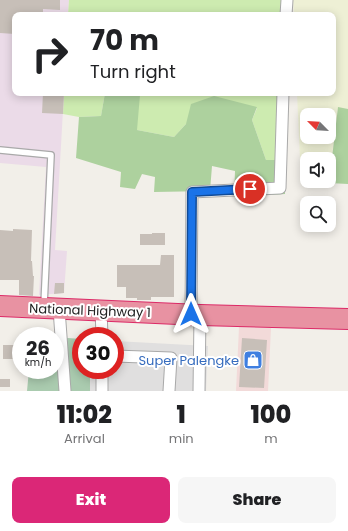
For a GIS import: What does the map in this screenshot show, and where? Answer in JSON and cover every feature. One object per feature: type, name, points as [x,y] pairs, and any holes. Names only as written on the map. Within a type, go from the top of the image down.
[{"type":"highway","name":"National Highway 1","points":[[0,306],[348,319]]},
{"type":"street","points":[[286,12],[287,0]]},
{"type":"street","points":[[199,391],[192,192],[280,188],[283,96]]},
{"type":"street","points":[[51,308],[65,391]]},
{"type":"street","points":[[101,310],[102,327]]},
{"type":"street","points":[[124,356],[170,358],[169,391]]},
{"type":"street","points":[[102,379],[102,391]]},
{"type":"lane","points":[[0,150],[51,155],[51,308]]},
{"type":"shaded area","points":[[0,0],[69,0],[68,12],[12,12],[12,96],[64,96],[55,250],[67,251],[64,293],[39,295],[46,167],[0,163]]},
{"type":"shaded area","name":"Super Palengke","points":[[239,327],[271,328],[268,391],[236,391]]},
{"type":"shaded area","points":[[124,341],[208,346],[206,391],[90,391],[90,379],[124,379]]},
{"type":"green space","points":[[69,0],[289,0],[288,12],[68,12]]},
{"type":"green space","points":[[293,0],[348,0],[348,109],[338,108],[336,124],[336,108],[300,108],[300,144],[334,144],[332,152],[300,152],[300,159],[297,96],[336,96],[336,12],[294,12]]},
{"type":"green space","points":[[64,96],[104,96],[101,116],[79,117],[63,114]]},
{"type":"green space","points":[[104,96],[140,96],[137,130],[174,137],[186,124],[191,104],[214,96],[257,107],[252,120],[266,160],[285,160],[285,194],[234,197],[235,171],[212,166],[210,191],[154,192],[155,177],[142,174],[135,189],[120,187],[121,172],[76,158],[79,117],[101,116]]},
{"type":"green space","points":[[120,96],[286,96],[285,160],[266,160],[252,120],[257,108],[186,124],[174,137],[137,130]]},
{"type":"green space","points":[[338,107],[348,109],[348,184],[336,183],[336,152],[333,152],[334,144],[336,144]]},
{"type":"green space","points":[[64,338],[72,338],[72,379],[90,379],[90,391],[27,391],[28,379],[64,379]]},
{"type":"building","points":[[0,0],[60,0],[60,10],[43,9],[43,12],[12,12],[12,34],[0,33]]},
{"type":"building","points":[[43,96],[64,96],[63,114],[42,113]]},
{"type":"building","points":[[13,229],[32,230],[31,261],[34,276],[33,296],[19,295],[19,280],[0,280],[0,230],[13,231]]},
{"type":"building","points":[[165,233],[165,245],[140,245],[140,234]]},
{"type":"building","points":[[161,255],[174,255],[174,297],[151,297],[151,300],[126,298],[126,287],[117,287],[117,265],[160,265]]},
{"type":"building","points":[[55,283],[64,283],[64,293],[54,294]]},
{"type":"building","points":[[242,338],[267,340],[264,388],[239,387]]},
{"type":"building","points":[[3,345],[12,345],[12,359],[3,359]]},
{"type":"building","points":[[0,379],[10,379],[10,387],[0,387]]},
{"type":"place","name":"Super Palengke","points":[[253,360]]},
{"type":"route","points":[[191,314],[192,192],[250,189]]}]
